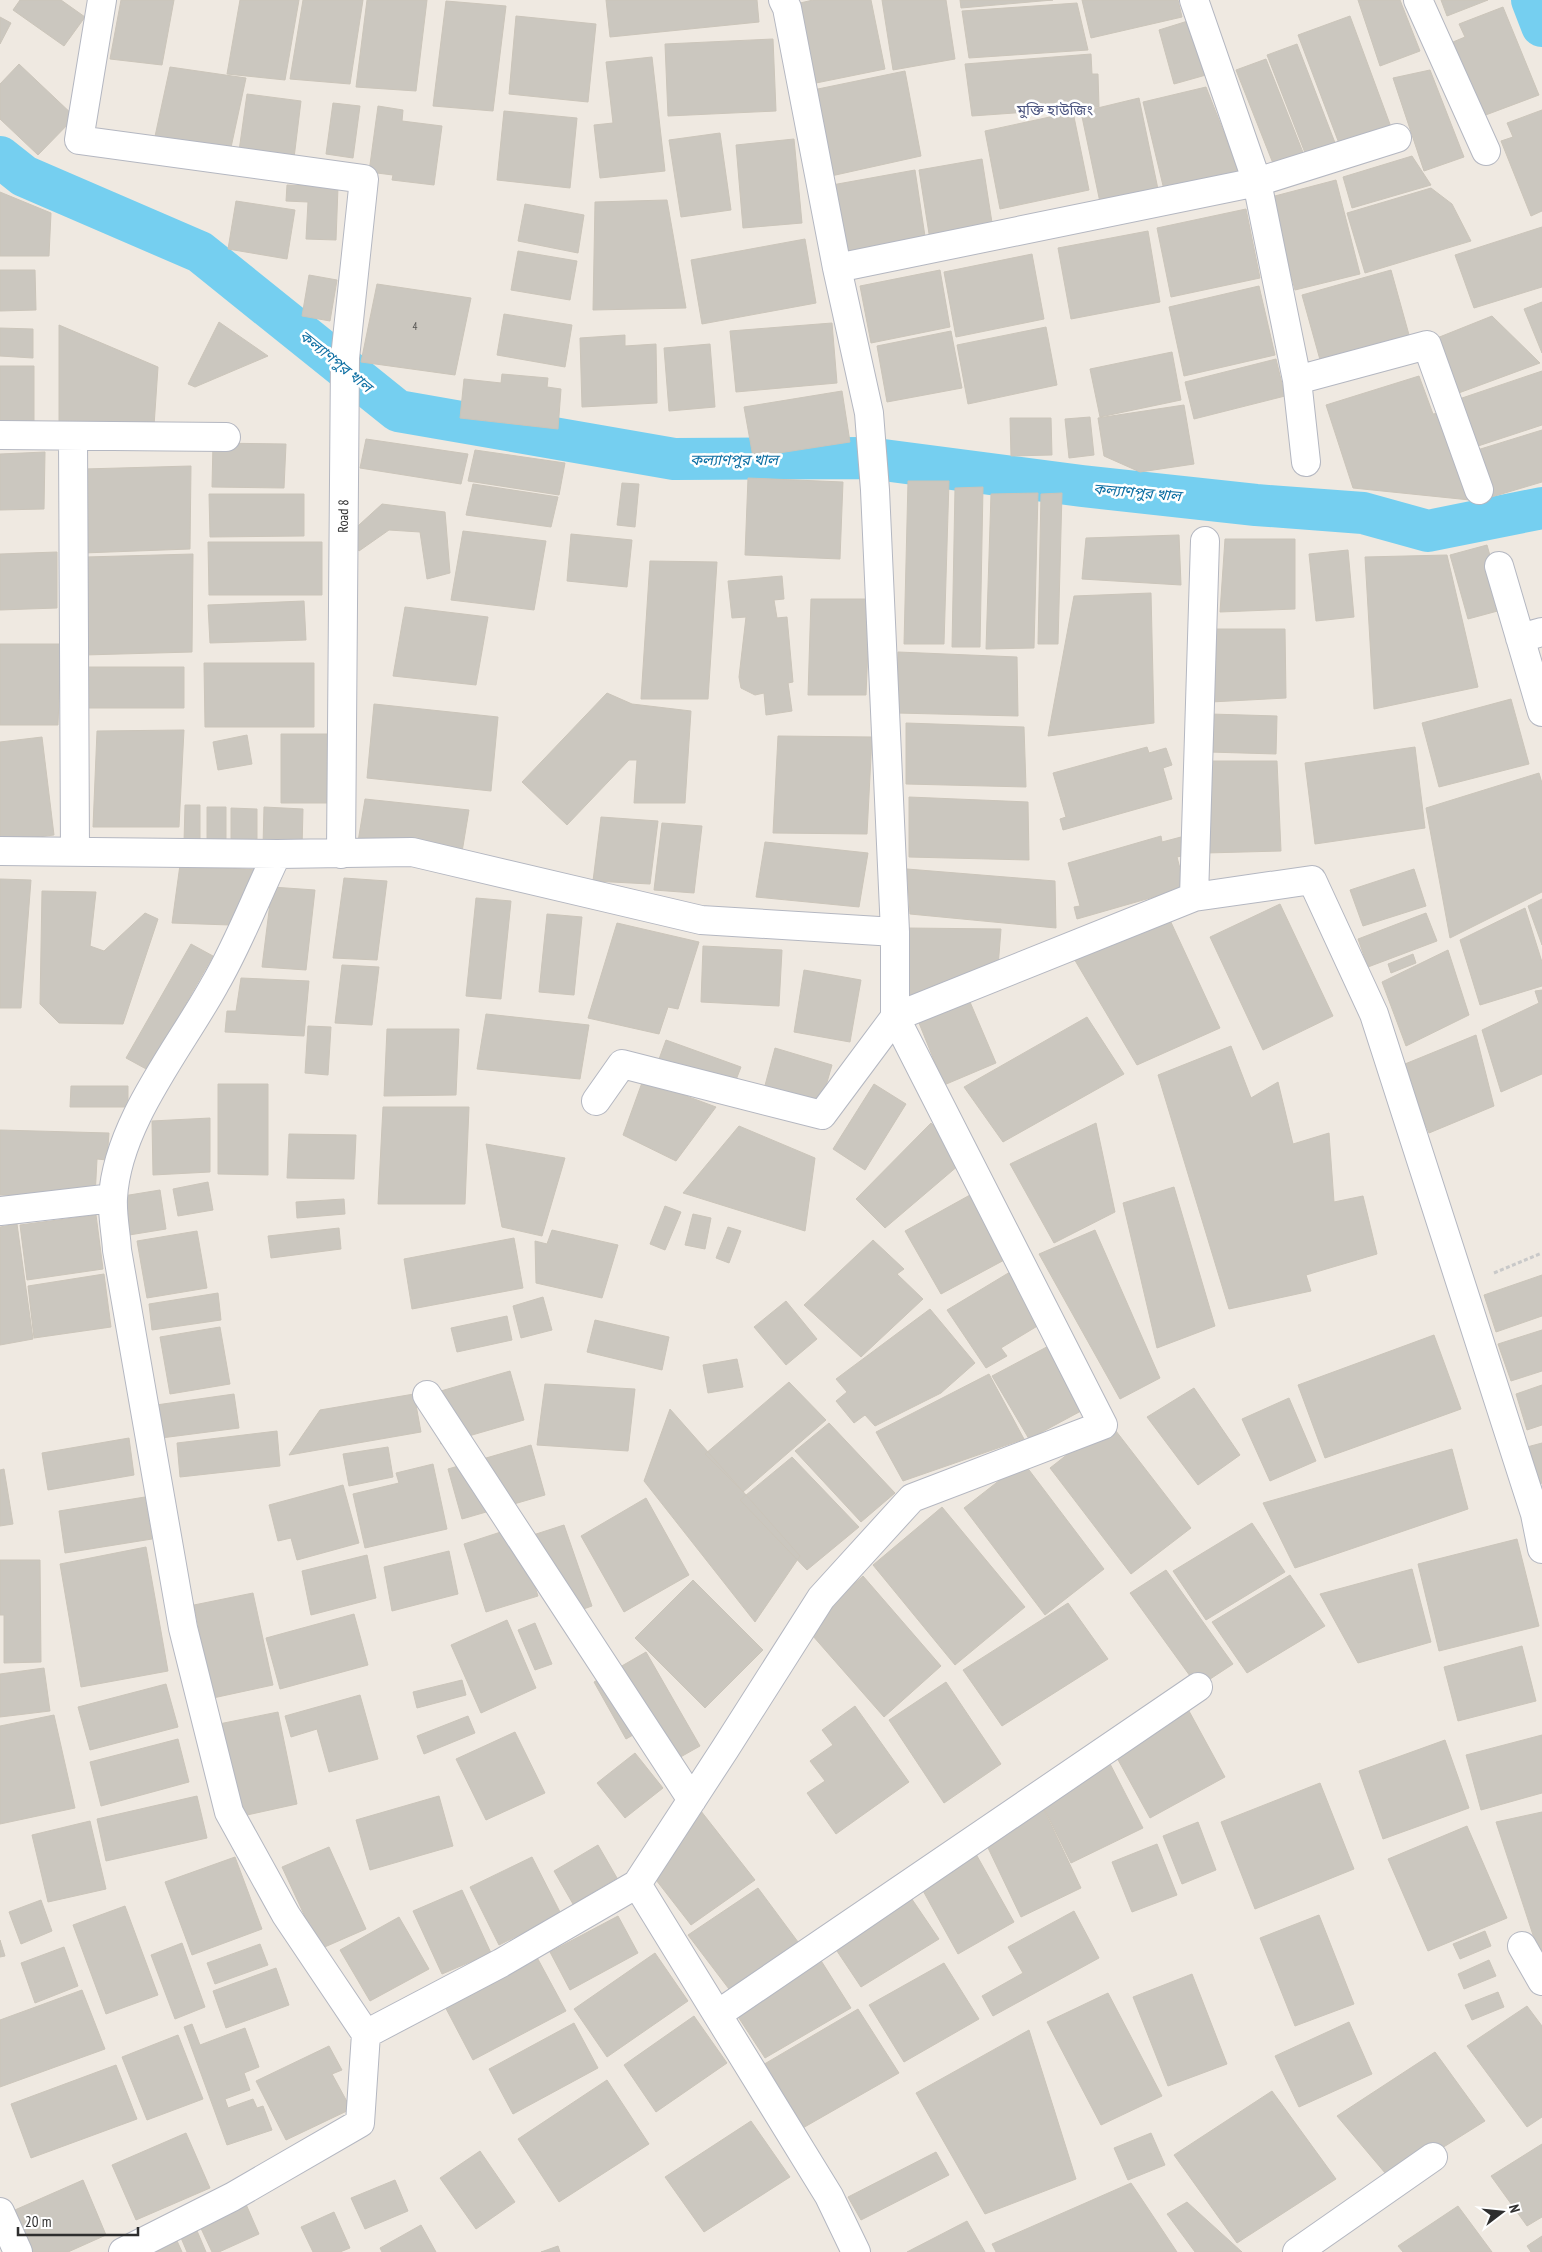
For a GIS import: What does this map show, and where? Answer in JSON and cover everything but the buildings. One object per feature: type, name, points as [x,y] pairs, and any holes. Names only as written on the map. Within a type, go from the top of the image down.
[{"type":"street","name":"Road 8","points":[[102,0],[79,140],[364,179],[345,358],[341,854]]},
{"type":"street","points":[[366,2034],[501,1963],[637,1884],[821,1598],[912,1498],[1103,1425],[895,1017],[895,932],[875,490],[869,413],[797,71],[787,8],[783,0]]},
{"type":"street","points":[[1194,0],[1257,182],[1298,380],[1306,462]]},
{"type":"street","points":[[1418,0],[1486,152]]},
{"type":"street","points":[[837,268],[1257,182],[1397,138]]},
{"type":"street","points":[[1298,380],[1427,345],[1479,490]]},
{"type":"street","points":[[0,435],[226,437]]},
{"type":"street","points":[[73,437],[75,851]]},
{"type":"street","points":[[1194,897],[1205,541]]},
{"type":"street","points":[[1499,566],[1531,635],[1542,712]]},
{"type":"street","points":[[0,851],[276,854],[412,852],[700,920],[895,932]]},
{"type":"street","points":[[123,2252],[232,2197],[360,2123],[366,2034],[286,1915],[229,1812],[183,1628],[117,1250],[113,1198],[121,1158],[133,1124],[163,1069],[216,983],[276,854]]},
{"type":"street","points":[[596,1101],[622,1064],[822,1115],[895,1017],[1194,897],[1312,880],[1374,1014],[1535,1514],[1542,1549]]},
{"type":"street","points":[[0,1212],[113,1198]]},
{"type":"street","points":[[427,1395],[692,1800]]},
{"type":"street","points":[[718,2014],[1198,1687]]},
{"type":"street","points":[[637,1884],[829,2196],[856,2252]]},
{"type":"street","points":[[1522,1946],[1542,1981]]},
{"type":"street","points":[[1297,2252],[1434,2156]]},
{"type":"street","points":[[0,2212],[18,2252]]},
{"type":"path","points":[[1461,1286],[1542,1253]]},
{"type":"waterway","name":"কল্যাণপুর খাল","points":[[1532,0],[1542,26]]},
{"type":"waterway","name":"কল্যাণপুর খাল","points":[[0,157],[24,176],[200,252],[398,411],[674,459],[868,458],[1082,486],[1256,505],[1363,513],[1428,531],[1542,508]]},
{"type":"district","name":"মুক্তি হাউজিং","points":[[1055,109]]}]
